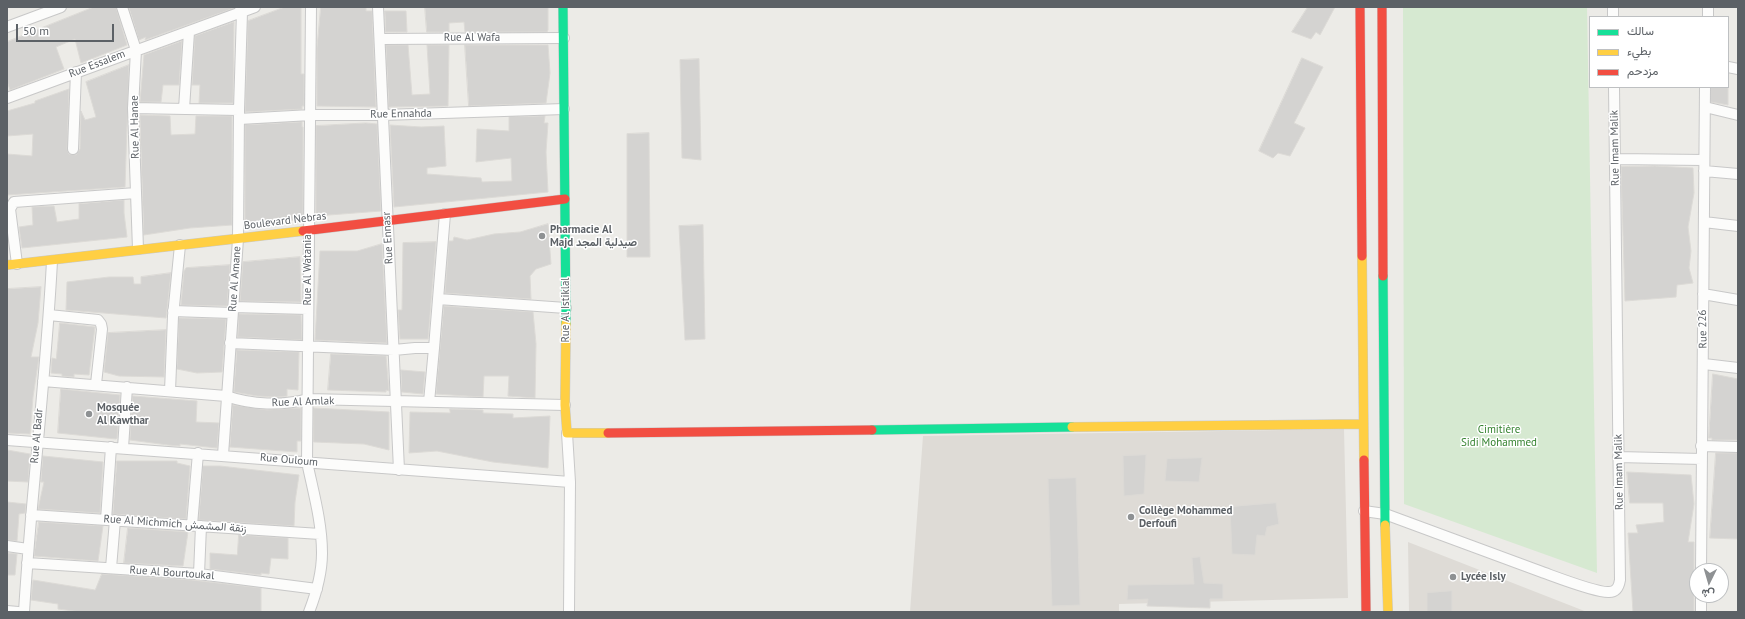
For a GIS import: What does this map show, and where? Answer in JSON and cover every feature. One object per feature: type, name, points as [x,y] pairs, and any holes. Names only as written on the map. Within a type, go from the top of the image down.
[{"type":"street","points":[[7,27],[61,7]]},
{"type":"street","name":"Rue Al Hanae","points":[[122,7],[136,50],[133,108],[138,249]]},
{"type":"street","name":"Rue Essalem","points":[[7,98],[189,32],[241,10],[255,7]]},
{"type":"street","name":"Rue Al Watania","points":[[308,612],[317,589],[322,553],[307,462],[311,7]]},
{"type":"street","name":"Rue Ennasr","points":[[378,7],[381,39],[387,221],[399,470]]},
{"type":"street","name":"Rue Al Istiklal","points":[[563,7],[566,308],[565,405],[570,482],[569,612]]},
{"type":"street","points":[[1360,7],[1372,129],[1388,612]]},
{"type":"street","points":[[1366,612],[1363,424],[1372,129],[1382,7]]},
{"type":"street","name":"Rue Al Amane","points":[[223,455],[238,239],[241,10]]},
{"type":"street","points":[[184,109],[189,32]]},
{"type":"street","name":"Rue Al Wafa","points":[[381,39],[564,38]]},
{"type":"street","points":[[73,149],[76,72]]},
{"type":"street","name":"Rue Imam Malik","points":[[1364,511],[1385,514],[1557,578],[1601,591],[1610,592],[1614,591],[1618,587],[1620,580],[1614,88]]},
{"type":"street","name":"Rue 226","points":[[1701,563],[1701,446],[1704,364],[1703,294],[1705,88]]},
{"type":"street","name":"Rue Ennahda","points":[[133,108],[184,109],[239,114],[383,116],[564,109]]},
{"type":"street","points":[[1705,108],[1738,114]]},
{"type":"street","points":[[1615,159],[1704,160]]},
{"type":"street","points":[[1704,171],[1738,174]]},
{"type":"street","points":[[12,264],[10,209],[14,202],[136,193]]},
{"type":"street","name":"Boulevard Nebras","points":[[12,264],[52,261],[138,249],[238,239],[565,199]]},
{"type":"street","points":[[429,402],[445,214]]},
{"type":"street","points":[[1704,222],[1738,226]]},
{"type":"street","points":[[170,391],[173,311],[180,245]]},
{"type":"street","name":"Rue Al Badr","points":[[24,612],[37,442],[49,315],[52,261]]},
{"type":"street","points":[[1703,294],[1738,300]]},
{"type":"street","points":[[438,299],[566,308]]},
{"type":"street","points":[[173,311],[308,309]]},
{"type":"street","points":[[49,315],[98,320],[101,324],[102,329],[96,384]]},
{"type":"street","points":[[230,343],[308,348],[394,350],[434,348]]},
{"type":"street","points":[[1704,364],[1738,368]]},
{"type":"street","name":"Rue Al Amlak","points":[[43,381],[96,384],[226,396],[244,401],[280,404],[289,404],[308,399],[565,405]]},
{"type":"street","points":[[123,448],[127,387]]},
{"type":"street","points":[[567,433],[1363,424]]},
{"type":"street","name":"Rue Ouloum","points":[[7,440],[198,453],[399,470],[570,482]]},
{"type":"street","points":[[1701,446],[1738,446]]},
{"type":"street","points":[[111,447],[110,520],[112,568]]},
{"type":"street","points":[[198,453],[197,525],[199,574]]},
{"type":"street","points":[[1618,457],[1702,459]]},
{"type":"street","name":"Rue Al Michmich زنقة المشمش","points":[[31,515],[320,534]]},
{"type":"street","points":[[7,546],[28,549]]},
{"type":"street","name":"Rue Al Bourtoukal","points":[[27,563],[199,574],[317,589]]},
{"type":"street","points":[[7,611],[18,612]]},
{"type":"shaded area","name":"Collège Mohammed Derfoufi","points":[[1344,429],[1348,598],[1119,604],[1119,612],[910,612],[923,436]]},
{"type":"shaded area","name":"Lycée Isly","points":[[1408,542],[1587,612],[1409,612]]},
{"type":"green space","name":"Cimitière Sidi Mohammed","points":[[1403,7],[1587,7],[1597,573],[1404,504]]},
{"type":"building","points":[[94,7],[116,7],[127,45],[81,63],[75,39],[56,47],[64,69],[10,90],[7,81],[7,42]]},
{"type":"building","points":[[129,7],[234,8],[145,40],[146,37],[139,40]]},
{"type":"building","points":[[285,7],[301,7],[301,74],[304,74],[304,106],[302,106],[302,109],[245,112],[248,21]]},
{"type":"building","points":[[321,7],[366,7],[366,11],[372,11],[376,107],[317,106],[317,48]]},
{"type":"building","points":[[425,7],[548,7],[548,30],[547,32],[465,32],[464,22],[449,23],[449,32],[427,32]]},
{"type":"building","points":[[1308,7],[1335,7],[1320,35],[1316,32],[1311,39],[1292,32]]},
{"type":"building","points":[[385,11],[406,11],[407,32],[386,32]]},
{"type":"building","points":[[234,22],[233,103],[199,103],[200,85],[192,85],[195,36]]},
{"type":"building","points":[[182,41],[179,85],[163,85],[161,102],[140,102],[144,55]]},
{"type":"building","points":[[386,45],[408,45],[412,95],[430,94],[427,45],[449,45],[448,106],[389,107]]},
{"type":"building","points":[[465,45],[548,45],[550,73],[546,103],[469,106]]},
{"type":"building","points":[[1302,58],[1323,67],[1294,123],[1305,128],[1290,156],[1278,153],[1273,158],[1259,151]]},
{"type":"building","points":[[699,59],[701,160],[682,158],[680,60]]},
{"type":"building","points":[[129,65],[125,187],[7,195],[7,154],[32,156],[33,134],[7,136],[7,111],[35,103],[35,101],[69,89],[67,149],[69,154],[76,155],[80,149],[81,111],[85,120],[96,117],[86,82]]},
{"type":"building","points":[[1711,88],[1728,88],[1728,105],[1711,102]]},
{"type":"building","points":[[140,115],[170,116],[171,135],[195,134],[196,116],[232,116],[232,225],[190,228],[144,235]]},
{"type":"building","points":[[545,116],[544,123],[548,123],[546,152],[548,192],[394,207],[390,125],[421,127],[444,126],[446,166],[427,168],[427,174],[481,178],[482,182],[512,181],[511,158],[476,162],[477,129],[509,131],[509,117]]},
{"type":"building","points":[[302,122],[303,220],[245,222],[245,125]]},
{"type":"building","points":[[366,123],[377,124],[381,211],[316,216],[316,126]]},
{"type":"building","points":[[649,133],[650,257],[627,257],[627,134]]},
{"type":"building","points":[[1655,166],[1693,168],[1694,193],[1688,227],[1691,251],[1689,268],[1693,283],[1677,285],[1676,297],[1625,301],[1621,167]]},
{"type":"building","points":[[124,200],[127,237],[22,248],[19,227],[33,225],[32,207],[54,206],[57,222],[79,219],[79,204]]},
{"type":"building","points":[[548,224],[551,264],[536,269],[530,276],[531,299],[445,293],[449,241],[453,241],[454,237],[467,240],[494,234],[520,232]]},
{"type":"building","points":[[703,225],[705,339],[685,340],[679,226]]},
{"type":"building","points":[[436,242],[428,339],[400,339],[398,310],[402,310],[403,243]]},
{"type":"building","points":[[382,244],[387,343],[315,340],[320,251],[357,251]]},
{"type":"building","points":[[300,257],[301,302],[240,301],[243,262]]},
{"type":"building","points":[[230,265],[227,306],[181,305],[184,271],[186,268]]},
{"type":"building","points":[[171,273],[166,318],[66,310],[67,282],[109,277],[133,277],[134,284],[141,284],[141,277]]},
{"type":"building","points":[[41,287],[38,323],[31,357],[39,357],[33,397],[30,434],[7,433],[7,289]]},
{"type":"building","points":[[444,306],[533,312],[536,344],[535,398],[508,396],[509,376],[484,376],[483,397],[436,394]]},
{"type":"building","points":[[239,314],[301,315],[302,340],[238,337]]},
{"type":"building","points":[[179,318],[226,319],[222,372],[197,373],[177,369]]},
{"type":"building","points":[[60,323],[95,327],[89,375],[74,374],[74,377],[51,373],[52,358],[56,359]]},
{"type":"building","points":[[166,330],[164,377],[119,376],[104,372],[108,333]]},
{"type":"building","points":[[237,350],[299,352],[298,390],[287,389],[287,396],[277,397],[257,396],[234,392]]},
{"type":"building","points":[[331,354],[386,356],[389,391],[328,390]]},
{"type":"building","points":[[401,370],[425,372],[423,394],[402,392]]},
{"type":"building","points":[[1713,374],[1738,379],[1738,440],[1712,440],[1712,438],[1709,438]]},
{"type":"building","name":"Mosquée Al Kawthar","points":[[61,389],[120,395],[117,438],[58,433]]},
{"type":"building","points":[[133,396],[197,401],[196,422],[219,423],[217,448],[180,444],[180,446],[168,445],[130,440]]},
{"type":"building","points":[[233,405],[267,410],[301,408],[301,441],[297,441],[297,452],[230,447]]},
{"type":"building","points":[[314,408],[389,412],[389,450],[364,444],[314,442]]},
{"type":"building","points":[[450,409],[483,410],[483,413],[513,414],[513,418],[550,416],[548,468],[493,462],[437,451],[409,453],[410,412],[450,413]]},
{"type":"building","points":[[7,450],[30,454],[28,482],[7,481]]},
{"type":"building","points":[[1716,453],[1738,453],[1738,539],[1710,538]]},
{"type":"building","points":[[1146,455],[1144,494],[1124,496],[1123,456]]},
{"type":"building","points":[[43,456],[103,462],[100,513],[38,509],[44,482],[41,482]]},
{"type":"building","points":[[1202,458],[1199,482],[1165,481],[1167,459]]},
{"type":"building","points":[[117,461],[177,461],[177,463],[190,466],[186,519],[113,514]]},
{"type":"building","points":[[203,466],[220,466],[299,475],[295,502],[294,526],[199,520]]},
{"type":"building","points":[[1627,472],[1691,475],[1694,504],[1688,542],[1694,542],[1694,563],[1689,563],[1689,603],[1694,603],[1694,612],[1633,612],[1628,533],[1638,533],[1636,525],[1664,522],[1663,503],[1630,503]]},
{"type":"building","points":[[1076,478],[1080,605],[1052,606],[1048,479]]},
{"type":"building","points":[[7,502],[26,504],[25,513],[19,514],[17,541],[7,540]]},
{"type":"building","points":[[1276,503],[1279,524],[1267,527],[1265,536],[1257,535],[1255,555],[1232,554],[1230,507]]},
{"type":"building","points":[[39,522],[103,526],[98,561],[34,556]]},
{"type":"building","points":[[128,528],[188,532],[183,566],[124,563]]},
{"type":"building","points":[[239,535],[288,538],[288,559],[271,558],[269,574],[261,573],[261,575],[210,569],[210,553],[237,555]]},
{"type":"building","points":[[7,553],[17,554],[15,575],[7,575]]},
{"type":"building","points":[[1200,557],[1204,583],[1223,584],[1223,599],[1210,599],[1210,608],[1147,606],[1148,599],[1127,600],[1128,585],[1194,584],[1192,558]]},
{"type":"building","points":[[102,574],[192,580],[261,588],[261,612],[81,612],[58,609],[58,604],[31,600],[33,580],[95,590]]},
{"type":"building","points":[[1452,591],[1452,612],[1427,612],[1427,593]]},
{"type":"traffic: fast","points":[[563,7],[566,323]]},
{"type":"traffic: fast","points":[[1383,276],[1385,525]]},
{"type":"traffic: fast","points":[[872,430],[1072,427]]},
{"type":"traffic: slow","points":[[7,265],[303,231]]},
{"type":"traffic: slow","points":[[1362,256],[1364,460]]},
{"type":"traffic: slow","points":[[566,323],[565,405],[567,433],[608,433]]},
{"type":"traffic: slow","points":[[1072,427],[1363,424]]},
{"type":"traffic: slow","points":[[1385,525],[1388,612]]},
{"type":"traffic: jam","points":[[1360,7],[1362,256]]},
{"type":"traffic: jam","points":[[1382,7],[1383,276]]},
{"type":"traffic: jam","points":[[303,231],[565,199]]},
{"type":"traffic: jam","points":[[608,433],[872,430]]},
{"type":"traffic: jam","points":[[1364,460],[1366,612]]},
{"type":"place","name":"Pharmacie Al Majd صيدلية المجد","points":[[542,236]]},
{"type":"place","name":"Mosquée Al Kawthar","points":[[89,414]]},
{"type":"place","name":"Collège Mohammed Derfoufi","points":[[1131,517]]},
{"type":"place","name":"Lycée Isly","points":[[1453,577]]}]
